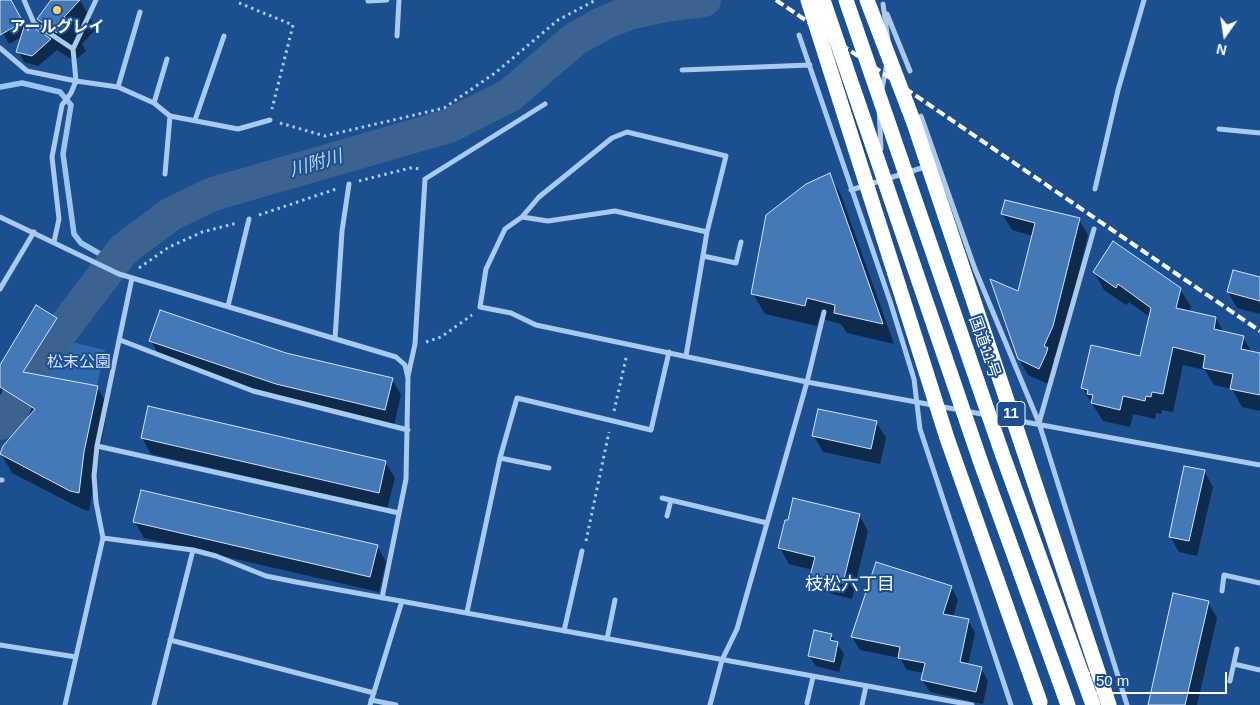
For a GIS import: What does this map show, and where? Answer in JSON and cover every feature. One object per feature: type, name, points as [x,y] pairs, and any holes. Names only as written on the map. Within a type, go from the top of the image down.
[{"type":"highway","points":[[808,0],[948,438],[1040,702]]},
{"type":"highway","points":[[823,0],[978,454],[1068,705]]},
{"type":"highway","name":"国道11号","points":[[846,0],[1003,456],[1093,705]]},
{"type":"highway","name":"11","points":[[867,0],[914,123],[1109,705]]},
{"type":"street","points":[[24,0],[34,23],[72,49]]},
{"type":"street","points":[[54,242],[59,218],[52,157],[62,104],[72,93],[76,81],[72,49],[96,0]]},
{"type":"street","points":[[368,0],[388,0]]},
{"type":"street","points":[[398,36],[399,0]]},
{"type":"street","points":[[1095,189],[1118,90],[1144,0]]},
{"type":"street","points":[[882,2],[910,72]]},
{"type":"street","points":[[882,2],[889,53],[877,115],[880,147],[888,178]]},
{"type":"street","points":[[118,87],[140,12]]},
{"type":"street","points":[[799,35],[893,310],[914,379],[920,429],[1011,705]]},
{"type":"street","points":[[195,120],[224,36]]},
{"type":"street","points":[[0,48],[27,71],[118,87],[154,103],[170,116],[238,129],[270,120]]},
{"type":"street","points":[[154,103],[167,59]]},
{"type":"street","points":[[682,70],[810,65]]},
{"type":"street","points":[[382,598],[406,479],[408,378],[415,344],[425,180],[545,104]]},
{"type":"street","points":[[165,174],[170,116]]},
{"type":"street","points":[[921,116],[975,270],[1039,424],[1127,705]]},
{"type":"street","points":[[1219,129],[1260,133]]},
{"type":"street","points":[[686,356],[707,232],[726,156],[627,132],[612,138],[539,197],[522,217],[505,229],[486,269],[480,307],[511,313],[536,324],[807,382],[1260,464]]},
{"type":"street","points":[[851,190],[938,163]]},
{"type":"street","points":[[335,338],[342,231],[349,184]]},
{"type":"street","points":[[522,217],[548,220],[616,212],[707,232]]},
{"type":"street","points":[[0,217],[119,274],[396,357],[405,365],[408,378]]},
{"type":"street","points":[[228,306],[249,219]]},
{"type":"street","points":[[1039,424],[1094,229]]},
{"type":"street","points":[[0,289],[34,232]]},
{"type":"street","points":[[703,256],[736,263],[741,242]]},
{"type":"street","points":[[65,705],[103,538],[96,502],[94,476],[98,446],[132,278]]},
{"type":"street","points":[[710,705],[722,660],[737,630],[807,382],[824,312]]},
{"type":"street","points":[[120,340],[252,391],[408,430]]},
{"type":"street","points":[[467,612],[500,458],[517,398],[651,430],[669,352]]},
{"type":"street","points":[[98,446],[399,514]]},
{"type":"street","points":[[500,458],[549,468]]},
{"type":"street","points":[[662,498],[767,523]]},
{"type":"street","points":[[667,516],[671,500]]},
{"type":"street","points":[[103,538],[193,550],[216,556],[266,576],[972,705]]},
{"type":"street","points":[[154,705],[193,550]]},
{"type":"street","points":[[564,631],[582,550]]},
{"type":"street","points":[[1222,591],[1224,575],[1260,583]]},
{"type":"street","points":[[606,639],[615,600]]},
{"type":"street","points":[[396,705],[371,702],[402,602]]},
{"type":"street","points":[[170,640],[374,693]]},
{"type":"street","points":[[0,645],[76,657]]},
{"type":"street","points":[[1230,681],[1237,649]]},
{"type":"street","points":[[1234,664],[1260,670]]},
{"type":"street","points":[[807,703],[813,677]]},
{"type":"street","points":[[862,705],[866,686]]},
{"type":"path","points":[[240,2],[293,25],[270,120],[325,136],[444,108],[495,73],[558,20],[596,0]]},
{"type":"path","points":[[132,278],[142,265],[169,247],[202,232],[217,230],[372,176],[410,168],[441,169]]},
{"type":"path","points":[[415,344],[441,337],[465,321],[480,307]]},
{"type":"path","points":[[582,550],[586,543],[629,344]]},
{"type":"green space","name":"松末公園","points":[[71,342],[105,350],[97,386],[46,377]]},
{"type":"building","points":[[0,0],[11,0],[23,22],[0,35]]},
{"type":"building","name":"アールグレイ","points":[[51,0],[80,0],[64,17],[71,21],[57,33],[37,19]]},
{"type":"building","points":[[25,24],[28,31],[31,26],[51,39],[32,56],[16,52]]},
{"type":"building","points":[[830,173],[883,324],[834,313],[835,305],[807,298],[805,306],[751,294],[766,215],[806,184]]},
{"type":"building","points":[[1005,200],[1080,218],[1053,326],[1044,346],[1048,348],[1039,369],[1018,359],[990,279],[1018,291],[1035,223],[1001,214]]},
{"type":"building","points":[[1113,241],[1181,288],[1176,308],[1216,317],[1214,329],[1244,336],[1241,349],[1260,353],[1260,395],[1230,389],[1233,374],[1203,368],[1205,355],[1173,347],[1163,394],[1152,392],[1151,397],[1146,396],[1145,401],[1123,396],[1120,410],[1091,403],[1093,395],[1087,394],[1088,390],[1081,388],[1091,345],[1140,356],[1151,308],[1118,284],[1116,288],[1093,272]]},
{"type":"building","points":[[1233,270],[1260,277],[1260,301],[1227,292]]},
{"type":"building","points":[[36,305],[57,318],[23,372],[98,386],[84,452],[79,493],[70,491],[0,454],[3,446],[35,409],[0,387],[0,365]]},
{"type":"building","points":[[160,310],[286,353],[393,378],[385,410],[276,384],[149,341]]},
{"type":"building","points":[[148,406],[386,461],[379,493],[141,438]]},
{"type":"building","points":[[818,409],[877,421],[871,449],[812,436]]},
{"type":"building","points":[[1184,466],[1205,470],[1189,541],[1169,537]]},
{"type":"building","points":[[141,490],[378,545],[370,577],[133,522]]},
{"type":"building","points":[[793,498],[860,514],[843,583],[810,576],[815,557],[778,548],[785,520],[788,520]]},
{"type":"building","points":[[876,562],[952,586],[943,614],[969,619],[960,662],[982,667],[976,692],[921,680],[925,663],[898,658],[900,647],[851,637]]},
{"type":"building","points":[[1173,593],[1209,601],[1185,705],[1148,705]]},
{"type":"building","points":[[814,630],[832,634],[830,640],[838,642],[834,662],[808,656]]},
{"type":"waterway","name":"川附川","points":[[0,423],[7,421],[29,374],[123,250],[171,214],[213,194],[449,126],[510,95],[575,39],[604,23],[629,13],[671,4],[704,0]]},
{"type":"waterway","points":[[0,87],[22,83],[60,92],[71,105],[63,154],[74,234],[81,243],[114,262]]},
{"type":"railway","points":[[776,0],[1260,331]]},
{"type":"place","name":"アールグレイ","points":[[57,10]]},
{"type":"district","name":"枝松六丁目","points":[[850,585]]}]
